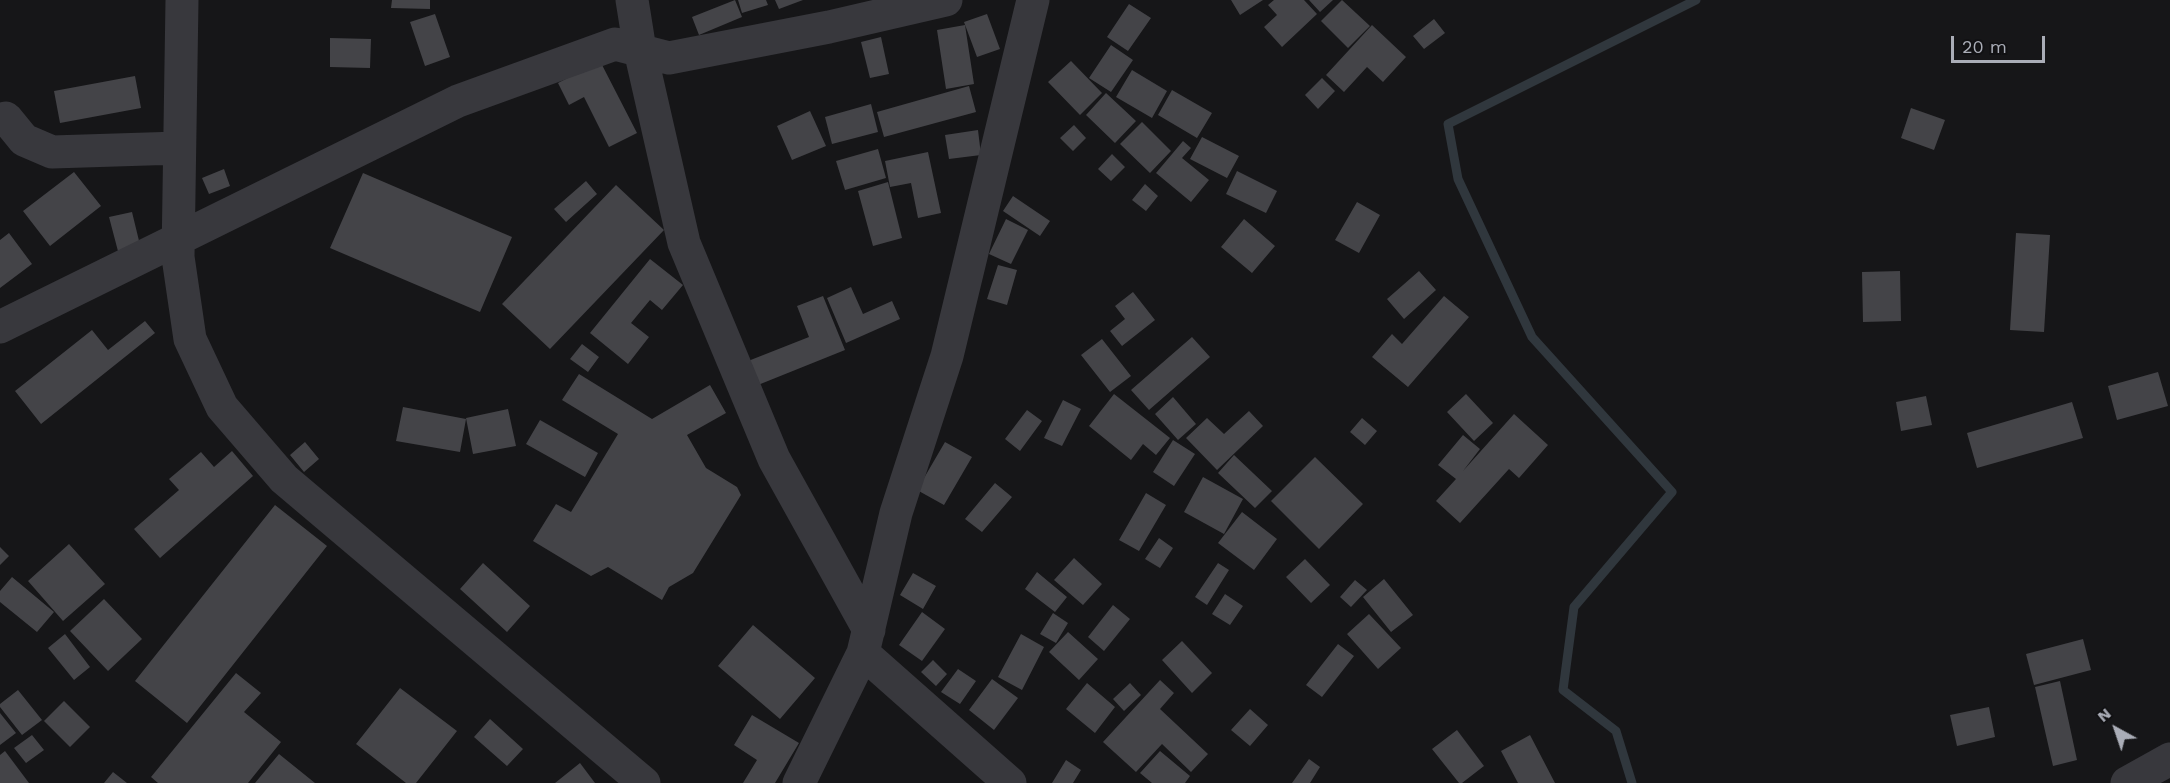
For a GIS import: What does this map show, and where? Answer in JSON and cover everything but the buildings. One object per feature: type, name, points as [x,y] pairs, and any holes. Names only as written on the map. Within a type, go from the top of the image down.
[{"type":"street","points":[[182,0],[178,257],[190,339],[222,407],[284,479],[644,783]]},
{"type":"street","points":[[632,0],[640,50],[684,243],[774,459],[866,641],[1010,783]]},
{"type":"street","points":[[0,327],[458,100],[615,44],[669,58],[829,27],[946,0]]},
{"type":"street","points":[[799,783],[866,641],[896,513],[947,356],[1033,0]]},
{"type":"street","points":[[0,120],[6,118],[24,140],[52,152],[179,148]]},
{"type":"street","points":[[2127,783],[2170,759]]},
{"type":"waterway","points":[[1632,783],[1616,731],[1563,690],[1574,607],[1672,492],[1532,337],[1458,179],[1448,124],[1696,0]]}]
